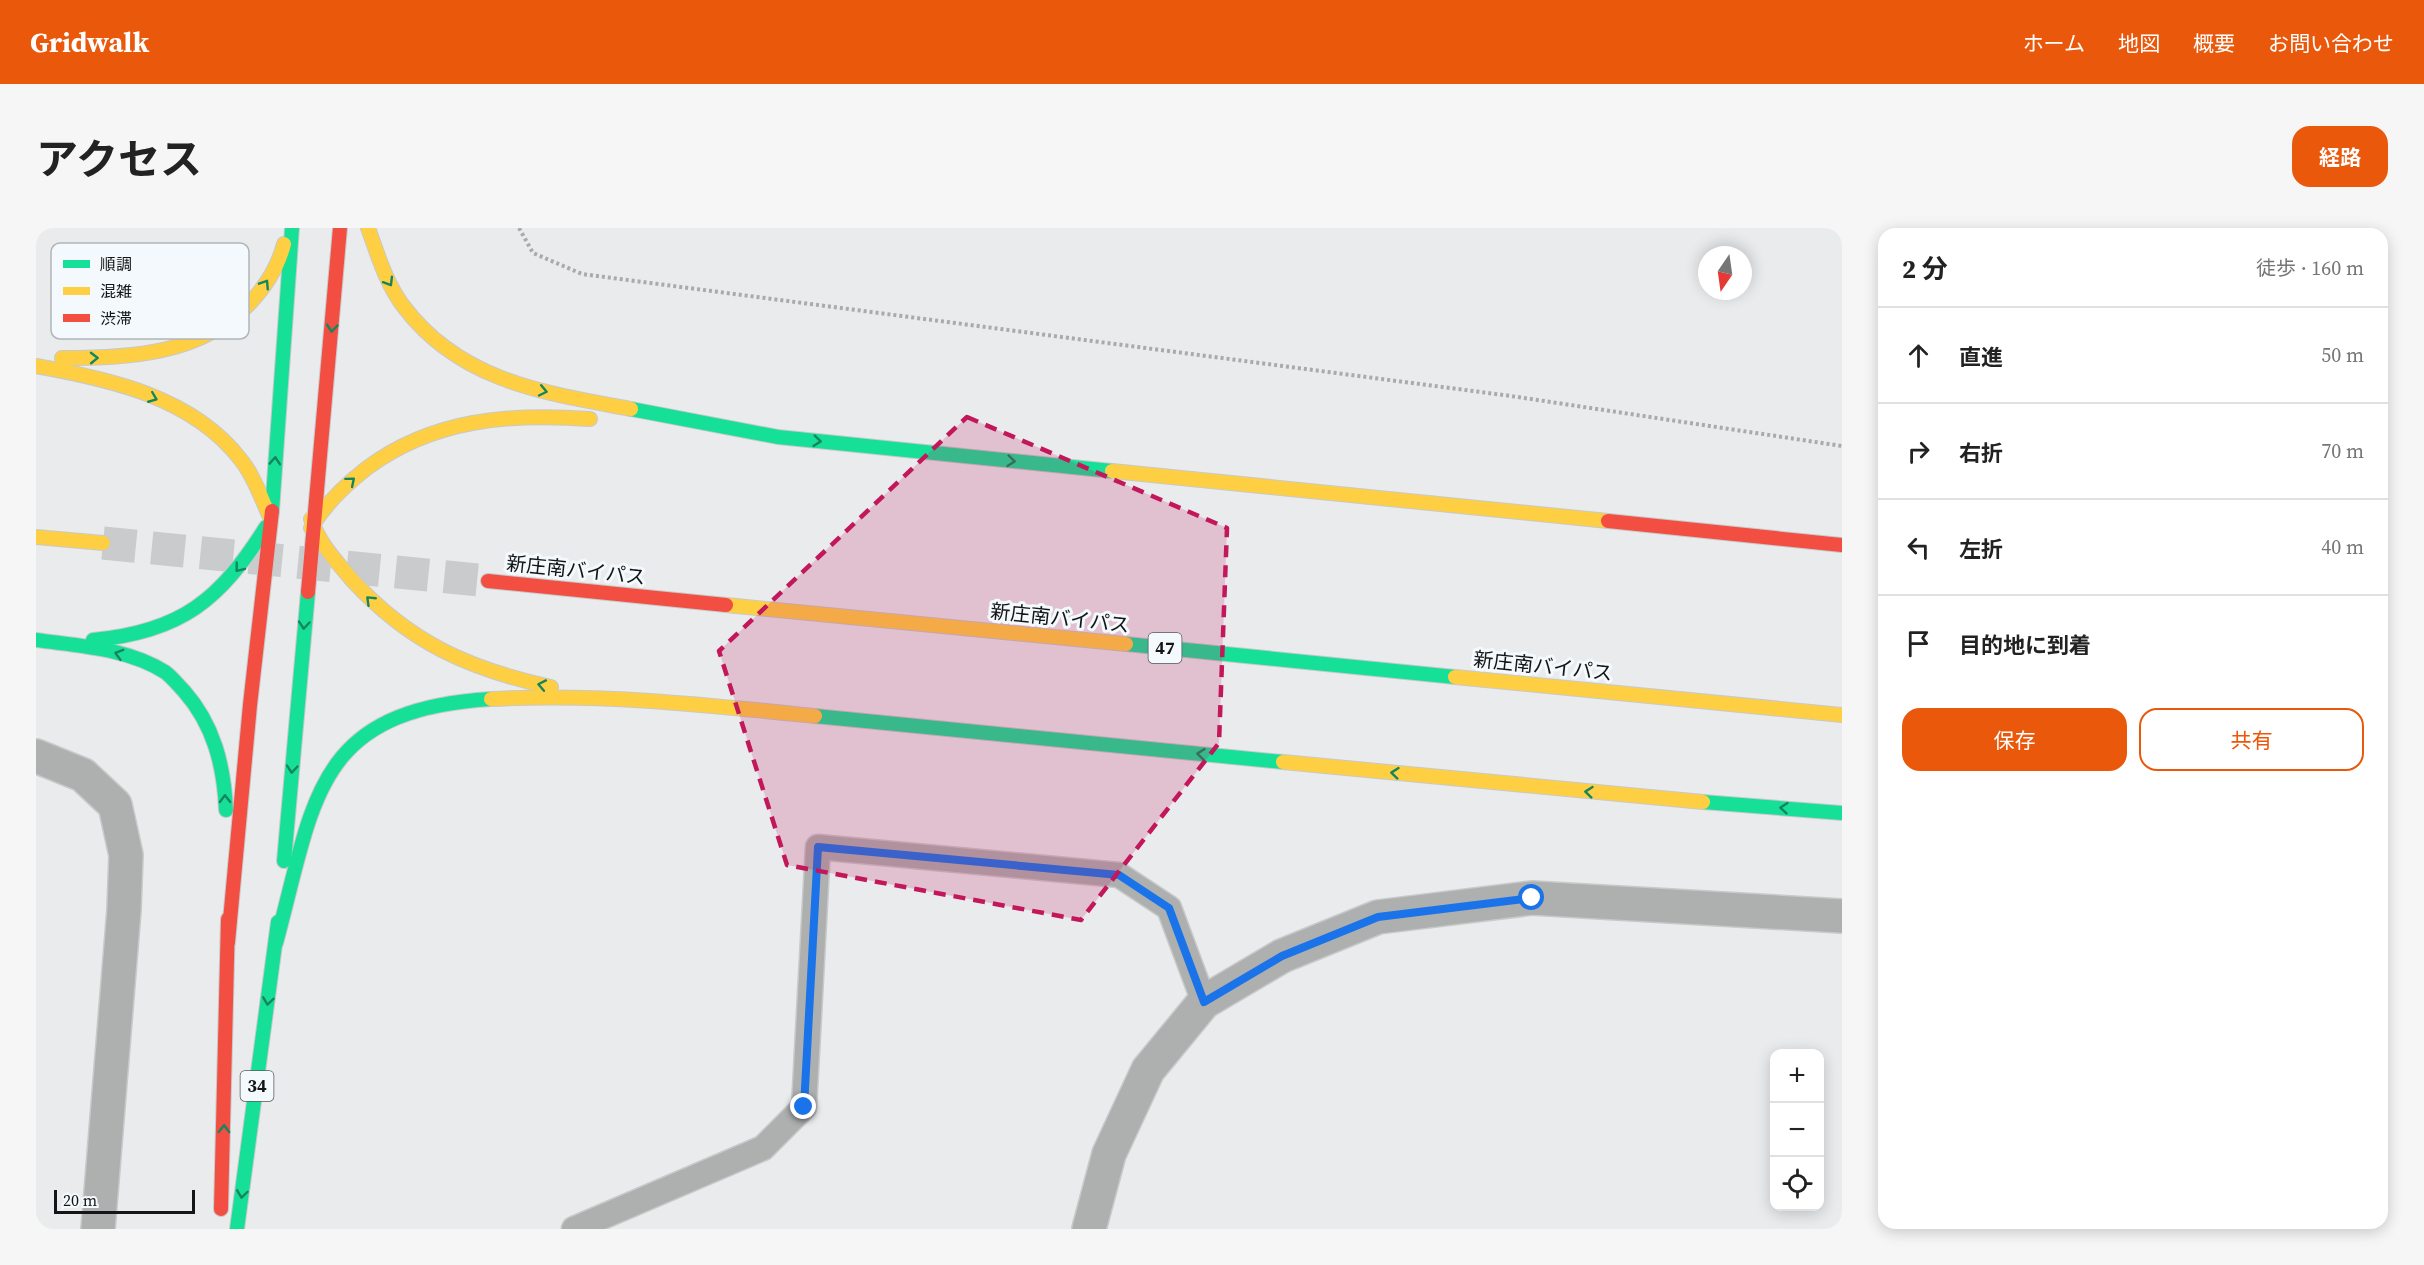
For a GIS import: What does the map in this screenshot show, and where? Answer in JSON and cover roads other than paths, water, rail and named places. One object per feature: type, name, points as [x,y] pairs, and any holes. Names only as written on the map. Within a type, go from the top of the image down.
[{"type":"highway","points":[[249,306],[266,285],[282,255],[290,228]]},
{"type":"highway","points":[[228,942],[250,705],[271,519],[290,228]]},
{"type":"highway","points":[[276,943],[340,228]]},
{"type":"highway","points":[[368,228],[384,273],[404,307],[456,357],[490,375],[525,388],[778,437]]},
{"type":"highway","points":[[36,357],[120,357],[158,352],[193,344],[203,339]]},
{"type":"highway","points":[[36,366],[113,383],[156,399],[195,418],[221,437],[241,460],[256,486],[271,519],[281,563]]},
{"type":"highway","points":[[282,366],[292,434]]},
{"type":"highway","points":[[308,437],[328,367]]},
{"type":"highway","points":[[296,562],[313,525],[341,490],[370,465],[407,442],[446,427],[487,419],[534,415],[607,420]]},
{"type":"highway","points":[[629,423],[1842,544]]},
{"type":"highway","points":[[302,486],[313,525],[331,556],[361,591],[392,621],[428,645],[472,667],[517,680],[562,689],[683,703],[1621,795],[1842,813]]},
{"type":"highway","points":[[36,639],[112,640],[144,634],[178,621],[207,601],[232,577],[254,549],[287,488]]},
{"type":"highway","points":[[36,537],[104,543]]},
{"type":"highway","name":"新庄南バイパス","points":[[488,581],[1842,715]]},
{"type":"highway","points":[[250,705],[275,618]]},
{"type":"highway","points":[[290,631],[297,710]]},
{"type":"highway","points":[[36,639],[103,649],[135,658],[166,673],[189,696],[206,722],[218,751],[225,787],[228,942]]},
{"type":"highway","points":[[276,943],[313,812],[330,771],[354,742],[381,723],[413,711],[467,702],[592,698],[683,703]]},
{"type":"highway","name":"34","points":[[221,1217],[228,942]]},
{"type":"highway","name":"34","points":[[237,1229],[276,943]]},
{"type":"street","points":[[36,756],[82,775],[115,805],[126,855],[124,910],[98,1229]]},
{"type":"street","points":[[1089,1229],[1109,1154],[1148,1070],[1204,1002],[1282,956],[1378,917],[1532,898],[1842,916]]},
{"type":"lane","points":[[574,1229],[763,1148],[804,1107],[818,847],[1119,875],[1169,908],[1204,1002]]},
{"type":"tunnel","points":[[103,543],[488,581]]}]
